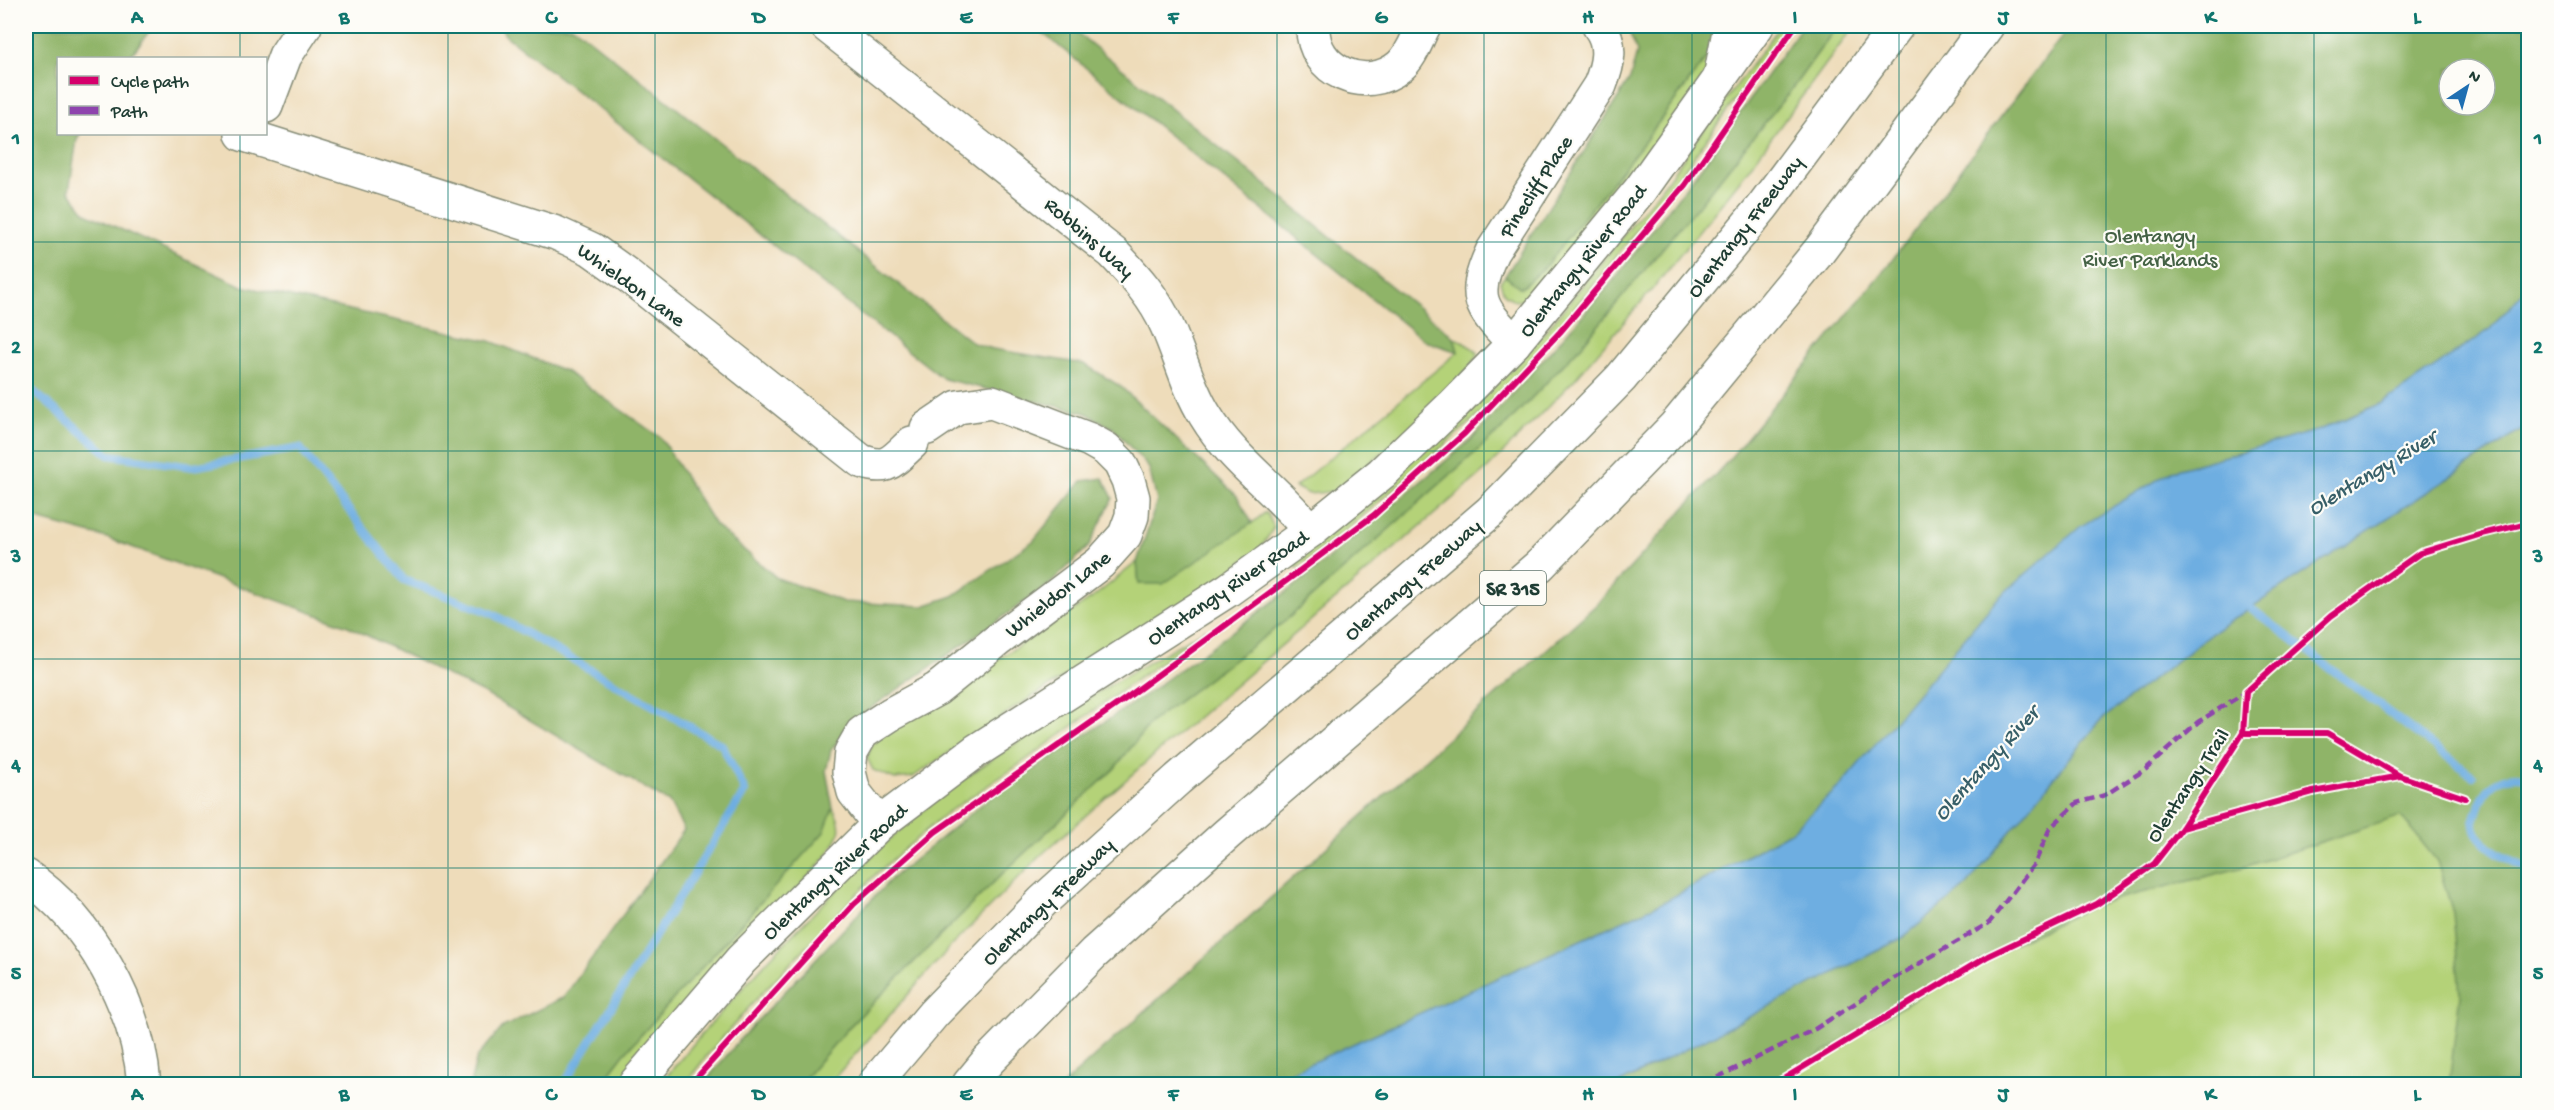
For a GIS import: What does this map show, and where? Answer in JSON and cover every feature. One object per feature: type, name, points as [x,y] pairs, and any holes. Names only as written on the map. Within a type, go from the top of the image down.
[{"type":"main road","points":[[267,103],[285,56],[305,26]]},
{"type":"main road","name":"Robbins Way","points":[[827,26],[1113,252],[1139,280],[1166,324],[1204,414],[1226,447],[1294,511],[1310,531]]},
{"type":"main road","points":[[1313,26],[1313,35],[1321,56],[1337,71],[1358,79],[1381,76],[1400,66],[1408,58],[1424,26]]},
{"type":"main road","name":"Pinecliff Place","points":[[1514,343],[1487,313],[1481,297],[1481,282],[1492,252],[1600,85],[1609,49],[1599,26]]},
{"type":"main road","points":[[1720,78],[1730,26]]},
{"type":"main road","name":"Olentangy River Road","points":[[635,1084],[741,960],[879,824],[976,751],[1228,590],[1310,531],[1382,473],[1514,343],[1640,190],[1757,26]]},
{"type":"main road","name":"Olentangy Freeway","points":[[874,1084],[934,1012],[1043,901],[1178,779],[1490,512],[1621,378],[1763,206],[1897,26]]},
{"type":"main road","name":"SR 315","points":[[969,1084],[988,1061],[1094,953],[1227,834],[1540,565],[1676,426],[1820,250],[1987,26]]},
{"type":"main road","name":"Whieldon Lane","points":[[252,135],[556,233],[591,249],[861,461],[883,466],[890,463],[958,406],[992,402],[1090,440],[1106,449],[1120,463],[1133,498],[1132,516],[1125,536],[1100,563],[937,689],[891,714],[862,734],[851,752],[849,772],[854,792],[879,824]]},
{"type":"main road","points":[[26,876],[59,903],[96,948],[124,1001],[142,1064],[144,1084]]},
{"type":"green space","points":[[26,26],[153,26],[130,57],[57,57],[57,135],[79,135],[69,191],[86,213],[242,286],[490,341],[565,371],[661,438],[715,525],[777,578],[844,602],[923,606],[953,596],[1033,541],[1082,481],[1103,478],[1113,498],[1089,546],[1049,585],[855,719],[831,750],[826,771],[833,808],[824,832],[623,1055],[601,1084],[470,1084],[477,1057],[503,1027],[564,997],[684,830],[669,802],[487,695],[348,626],[107,538],[26,516]]},
{"type":"green space","points":[[501,26],[573,26],[973,343],[993,349],[1084,364],[1120,386],[1237,496],[1252,523],[1163,584],[1139,584],[1137,562],[1157,501],[1149,468],[1113,428],[1086,413],[944,379],[505,35]]},
{"type":"green space","points":[[1034,26],[1069,26],[1454,337],[1458,352],[1425,341]]},
{"type":"green space","points":[[1627,26],[1730,26],[1644,142],[1545,267],[1521,288],[1505,276],[1630,79],[1637,52]]},
{"type":"green space","points":[[1730,26],[1746,26],[1561,268],[1531,299],[1515,301],[1504,294],[1500,282],[1505,276],[1521,288],[1644,142]]},
{"type":"green space","points":[[1780,26],[1789,26],[1674,184],[1544,346],[1480,414],[1351,526],[1297,568],[1293,562],[1534,345],[1657,194]]},
{"type":"green space","points":[[1802,26],[1837,26],[1791,90],[1698,206],[1582,345],[1504,427],[1284,622],[1151,722],[1114,769],[1003,873],[848,1028],[800,1084],[703,1084],[742,1037],[891,879],[982,804],[1148,693],[1300,582],[1472,439],[1613,281],[1705,162]]},
{"type":"green space","points":[[1837,26],[1854,26],[1738,183],[1655,286],[1575,379],[1488,468],[1041,855],[951,946],[829,1084],[800,1084],[848,1028],[1003,873],[1114,769],[1151,722],[1284,622],[1504,427],[1582,345],[1791,90]]},
{"type":"green space","name":"Olentangy River Parklands","points":[[2070,26],[2528,26],[2528,287],[2489,330],[2382,403],[2319,430],[1841,785],[1792,831],[1664,902],[1265,1084],[1064,1084],[1597,604],[1727,462],[1892,260]]},
{"type":"green space","points":[[1454,337],[1478,354],[1466,373],[1412,427],[1337,491],[1309,494],[1295,487],[1458,352]]},
{"type":"green space","points":[[2528,426],[2528,1059],[2514,1084],[1618,1084]]},
{"type":"green space","points":[[2528,426],[2528,1059],[2514,1084],[2449,1084],[2460,994],[2453,913],[2437,861],[2401,816],[2244,867],[2097,904],[1988,956],[1771,1084],[1618,1084],[1902,938],[1966,886],[2100,721],[2212,633]]},
{"type":"green space","points":[[1266,512],[1274,527],[1261,548],[1201,592],[1016,707],[913,777],[895,779],[873,770],[867,758],[873,743],[901,722],[1091,599],[1137,562],[1139,584],[1252,523]]},
{"type":"green space","points":[[1206,629],[1023,762],[945,814],[877,873],[760,995],[685,1084],[660,1084],[795,932],[914,818],[960,782],[1020,741],[1081,702]]},
{"type":"green space","points":[[833,808],[840,828],[837,839],[826,857],[621,1084],[601,1084],[623,1055],[823,832]]},
{"type":"water","name":"Olentangy River","points":[[2528,287],[2528,426],[2212,633],[2100,721],[1966,886],[1902,938],[1618,1084],[1265,1084],[1664,902],[1792,831],[1841,785],[1998,598],[2081,526],[2172,471],[2319,430],[2382,403],[2489,330]]},
{"type":"waterway","points":[[26,385],[109,455],[193,467],[300,448],[404,580],[491,613],[722,745],[745,791],[564,1084]]},
{"type":"waterway","points":[[2244,603],[2473,776]]},
{"type":"waterway","points":[[2528,778],[2510,777],[2495,783],[2484,795],[2474,824],[2477,833],[2488,846],[2528,868]]},
{"type":"marked path","points":[[1691,1084],[1716,1078],[1815,1029],[1891,980],[1989,923],[2035,863],[2050,828],[2077,803],[2105,795],[2146,769],[2198,722],[2246,692]]},
{"type":"cycle path","points":[[691,1084],[854,904],[935,832],[1125,699],[1374,515],[1465,433],[1560,332],[1685,185],[1795,26]]},
{"type":"cycle path","name":"Olentangy Trail","points":[[1775,1084],[1988,956],[2097,904],[2154,864],[2182,828],[2243,733],[2246,692],[2331,616],[2420,553],[2528,523]]},
{"type":"cycle path","name":"Olentangy Trail","points":[[2243,733],[2327,733],[2400,776]]},
{"type":"cycle path","name":"Olentangy Trail","points":[[2182,828],[2313,792],[2400,776],[2465,798]]}]
